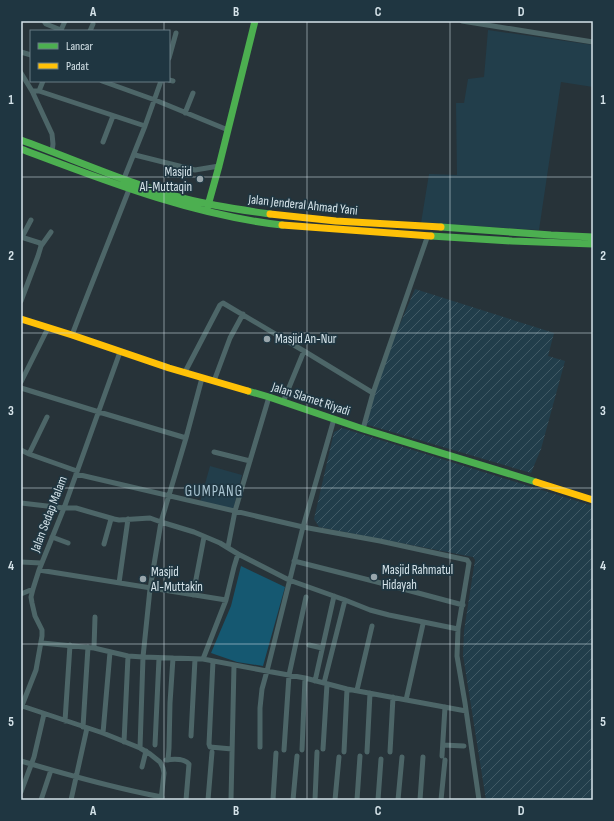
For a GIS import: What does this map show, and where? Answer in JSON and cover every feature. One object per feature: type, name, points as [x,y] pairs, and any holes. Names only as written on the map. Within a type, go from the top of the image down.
[{"type":"main road","points":[[207,208],[255,21]]},
{"type":"main road","name":"Jalan Jenderal Ahmad Yani","points":[[21,140],[131,185],[174,195],[207,208],[243,219],[335,229],[428,236],[593,244]]},
{"type":"main road","name":"Jalan Jenderal Ahmad Yani","points":[[21,149],[123,182]]},
{"type":"main road","name":"Jalan Jenderal Ahmad Yani","points":[[207,208],[289,217],[378,224],[428,226],[513,233],[593,236]]},
{"type":"main road","name":"Jalan Slamet Riyadi","points":[[21,319],[202,378],[269,397],[363,429],[593,500]]},
{"type":"street","points":[[44,21],[46,24],[60,30]]},
{"type":"street","points":[[462,21],[593,42]]},
{"type":"street","points":[[90,30],[93,24]]},
{"type":"street","points":[[170,54],[176,33]]},
{"type":"street","points":[[21,73],[32,91],[53,138],[54,144],[52,152]]},
{"type":"street","points":[[39,91],[43,82]]},
{"type":"street","points":[[105,82],[155,100],[228,130]]},
{"type":"street","points":[[123,182],[135,154],[161,82]]},
{"type":"street","points":[[32,91],[39,91],[145,126]]},
{"type":"street","points":[[185,113],[193,93]]},
{"type":"street","points":[[103,142],[113,116]]},
{"type":"street","points":[[135,154],[195,170],[219,166]]},
{"type":"street","points":[[72,335],[131,185]]},
{"type":"street","points":[[31,220],[21,237],[40,244],[41,246]]},
{"type":"street","points":[[363,429],[373,393],[428,236],[428,226]]},
{"type":"street","points":[[21,301],[41,246],[51,232]]},
{"type":"street","points":[[185,372],[220,305],[224,303],[373,393]]},
{"type":"street","points":[[214,381],[230,338],[242,314]]},
{"type":"street","points":[[21,382],[48,328]]},
{"type":"street","points":[[283,402],[304,351]]},
{"type":"street","name":"Jalan Sedap Malam","points":[[22,707],[36,670],[42,643],[42,630],[36,616],[31,597],[33,589],[41,563],[64,508],[120,352]]},
{"type":"street","points":[[140,748],[143,658],[150,589],[161,522],[202,378]]},
{"type":"street","points":[[21,388],[186,438]]},
{"type":"street","points":[[228,547],[235,511],[269,397]]},
{"type":"street","points":[[29,454],[47,417]]},
{"type":"street","points":[[260,747],[260,708],[262,689],[303,527],[334,419]]},
{"type":"street","points":[[21,450],[76,472],[169,496],[303,527],[467,560],[470,563],[458,628],[457,656],[479,800]]},
{"type":"street","points":[[214,452],[250,461]]},
{"type":"street","points":[[21,503],[76,508],[119,520],[150,518],[204,536],[228,547],[238,554],[289,580],[370,610],[458,628]]},
{"type":"street","points":[[104,544],[111,518]]},
{"type":"street","points":[[119,584],[128,519]]},
{"type":"street","points":[[193,595],[204,536]]},
{"type":"street","points":[[52,537],[68,543]]},
{"type":"street","points":[[203,659],[226,600],[238,554]]},
{"type":"street","points":[[294,561],[463,605]]},
{"type":"street","points":[[21,562],[41,563]]},
{"type":"street","points":[[39,570],[226,600]]},
{"type":"street","points":[[21,594],[33,589]]},
{"type":"street","points":[[315,681],[334,596]]},
{"type":"street","points":[[284,750],[289,675],[306,597]]},
{"type":"street","points":[[315,800],[325,684],[345,600]]},
{"type":"street","points":[[71,800],[85,727],[91,647],[95,617]]},
{"type":"street","points":[[406,700],[423,624]]},
{"type":"street","points":[[357,690],[372,626]]},
{"type":"street","points":[[42,643],[91,647],[143,658],[203,659],[306,678],[346,689],[466,711]]},
{"type":"street","points":[[65,721],[70,645]]},
{"type":"street","points":[[309,645],[322,648]]},
{"type":"street","points":[[103,733],[110,652]]},
{"type":"street","points":[[124,742],[128,656]]},
{"type":"street","points":[[155,745],[159,658]]},
{"type":"street","points":[[168,760],[173,658]]},
{"type":"street","points":[[190,736],[195,659]]},
{"type":"street","points":[[213,661],[209,744],[210,747],[214,748],[232,749]]},
{"type":"street","points":[[231,800],[234,665]]},
{"type":"street","points":[[302,750],[306,678]]},
{"type":"street","points":[[344,752],[346,689]]},
{"type":"street","points":[[367,752],[370,693]]},
{"type":"street","points":[[390,752],[393,697]]},
{"type":"street","points":[[21,762],[76,778],[162,798],[164,773],[162,766],[160,762],[146,751],[103,733],[22,707]]},
{"type":"street","points":[[441,800],[445,707]]},
{"type":"street","points":[[21,792],[36,750],[44,714]]},
{"type":"street","points":[[443,745],[464,746]]},
{"type":"street","points":[[142,767],[146,751]]},
{"type":"street","points":[[208,800],[212,752]]},
{"type":"street","points":[[273,800],[276,753]]},
{"type":"street","points":[[293,800],[297,756]]},
{"type":"street","points":[[357,800],[360,756]]},
{"type":"street","points":[[335,800],[338,757]]},
{"type":"street","points":[[398,800],[402,757]]},
{"type":"street","points":[[420,800],[423,758]]},
{"type":"street","points":[[378,800],[381,759]]},
{"type":"street","points":[[160,762],[168,760],[186,760],[189,764],[186,800]]},
{"type":"street","points":[[41,800],[51,770]]},
{"type":"shaded area","points":[[488,30],[593,45],[593,87],[561,82],[539,230],[421,223],[429,174],[457,175],[456,103],[464,103],[468,79],[484,77]]},
{"type":"shaded area","points":[[415,289],[554,333],[548,356],[565,361],[541,449],[531,473],[365,424],[388,352]]},
{"type":"shaded area","points":[[342,428],[593,506],[593,800],[486,800],[463,655],[464,631],[475,560],[473,557],[319,527],[314,519],[334,432]]},
{"type":"shaded area","points":[[210,466],[242,475],[233,510],[200,502]]},
{"type":"shaded area","points":[[241,566],[285,587],[263,666],[237,662],[211,653],[231,606]]},
{"type":"traffic: fast","points":[[207,209],[255,21]]},
{"type":"traffic: fast","points":[[21,140],[123,179],[165,193],[207,204],[270,214]]},
{"type":"traffic: fast","points":[[21,149],[85,173],[182,205],[248,220],[282,225]]},
{"type":"traffic: fast","points":[[441,227],[593,237]]},
{"type":"traffic: fast","points":[[431,236],[593,244]]},
{"type":"traffic: fast","points":[[248,391],[363,429],[536,482]]},
{"type":"traffic: slow","points":[[270,214],[336,221],[441,227]]},
{"type":"traffic: slow","points":[[282,225],[431,236]]},
{"type":"traffic: slow","points":[[21,319],[169,368],[248,391]]},
{"type":"traffic: slow","points":[[536,482],[593,500]]},
{"type":"place","name":"Masjid Al-Muttaqin","points":[[200,179]]},
{"type":"place","name":"Masjid An-Nur","points":[[267,339]]},
{"type":"place","name":"Masjid Rahmatul Hidayah","points":[[374,577]]},
{"type":"place","name":"Masjid Al-Muttakin","points":[[143,579]]},
{"type":"district","name":"GUMPANG","points":[[214,491]]}]
